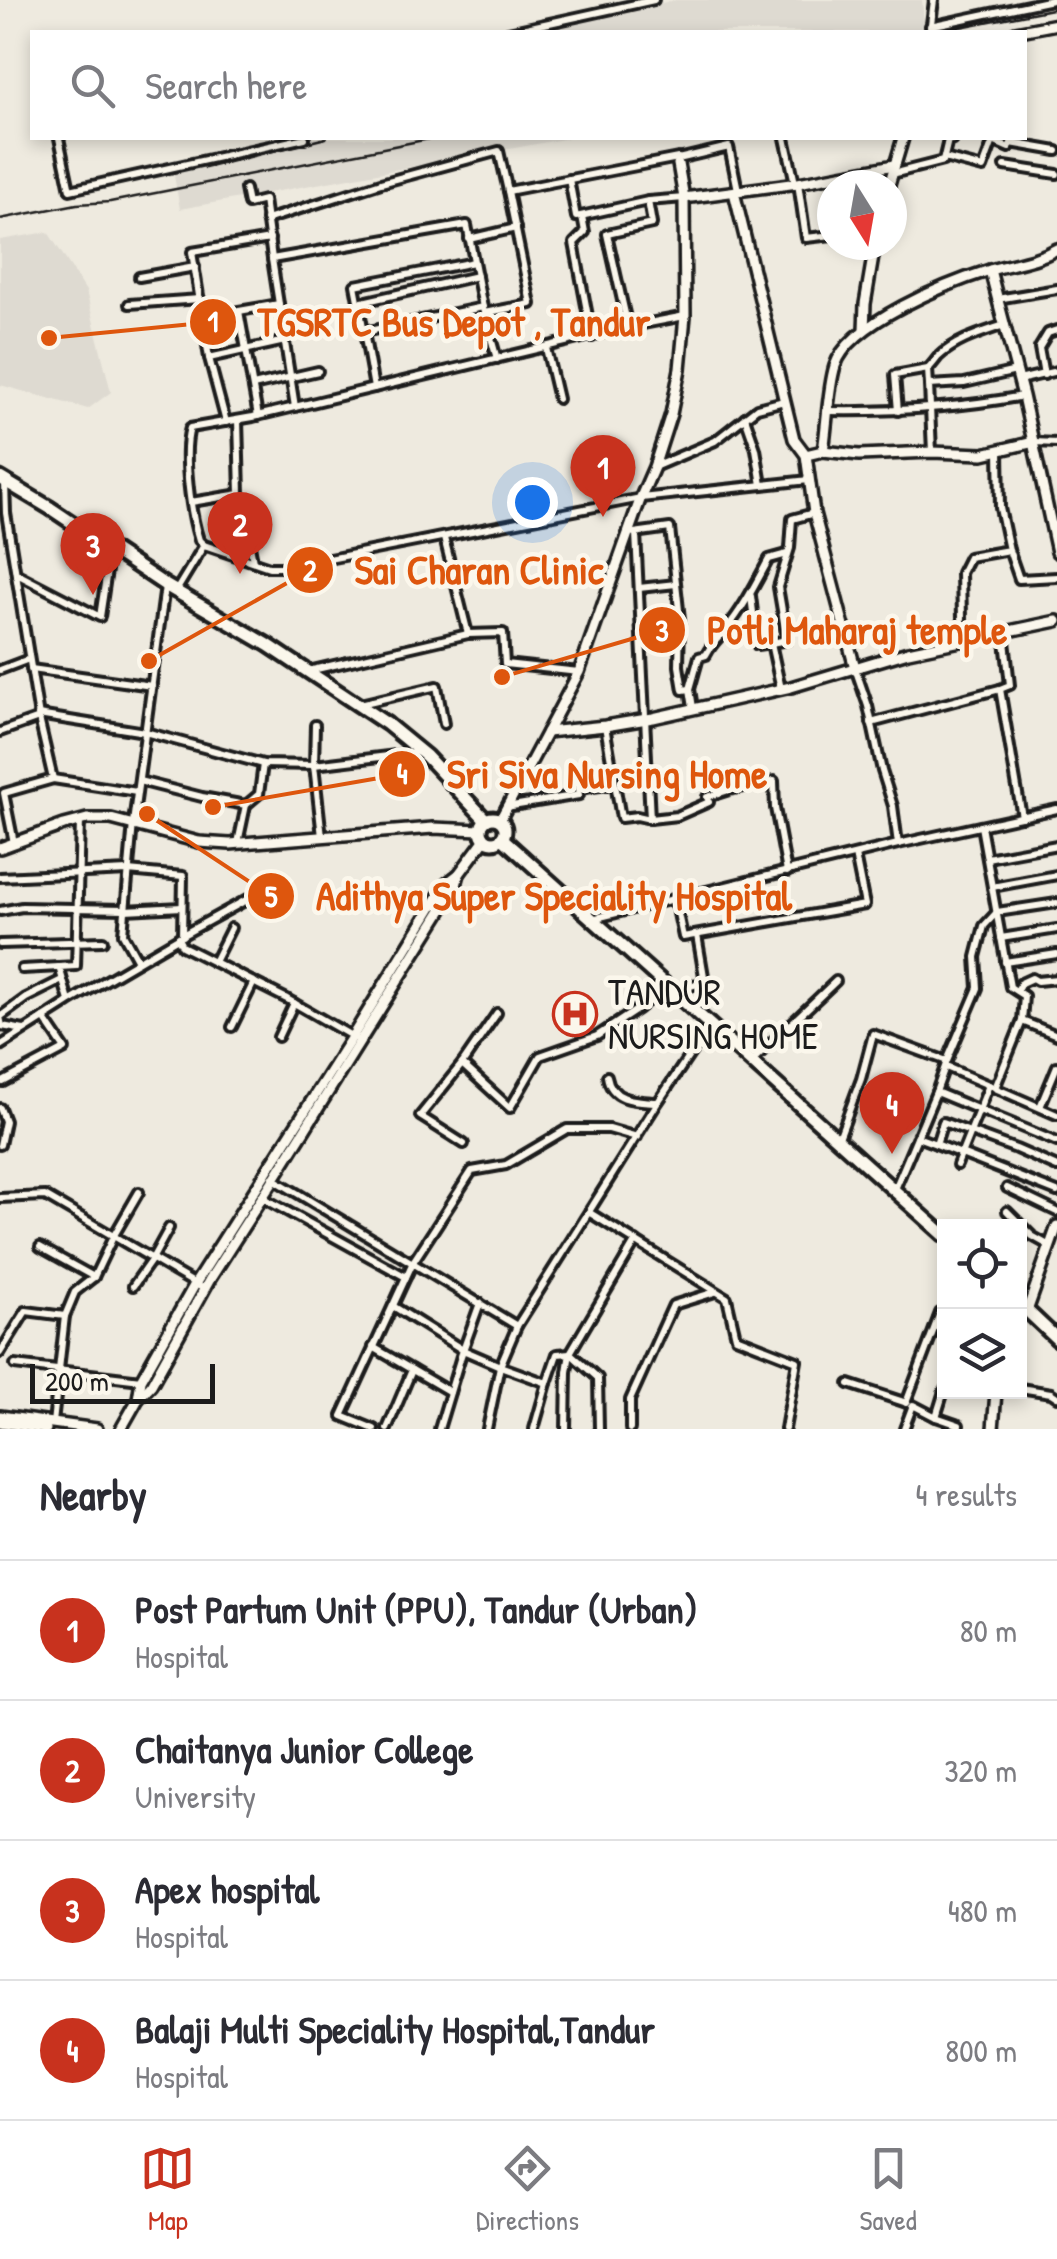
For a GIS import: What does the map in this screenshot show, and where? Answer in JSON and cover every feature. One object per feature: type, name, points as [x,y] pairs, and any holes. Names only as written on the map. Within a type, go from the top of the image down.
[{"type":"highway","points":[[3,479],[170,588],[308,671],[422,752],[488,827],[505,826],[502,838],[937,1228]]},
{"type":"highway","points":[[1024,1309],[1057,1340]]},
{"type":"street","points":[[517,30],[654,0]]},
{"type":"street","points":[[934,0],[930,29],[1052,0]]},
{"type":"street","points":[[1026,30],[1057,24]]},
{"type":"street","points":[[59,140],[70,190],[296,140]]},
{"type":"street","points":[[785,140],[806,238],[817,237]]},
{"type":"street","points":[[893,170],[902,140]]},
{"type":"street","points":[[907,171],[943,162],[948,140]]},
{"type":"street","points":[[944,158],[983,168],[993,140]]},
{"type":"street","points":[[995,140],[1009,148],[1011,143],[1057,151]]},
{"type":"street","points":[[508,191],[678,161],[729,147],[784,401],[794,439],[806,455],[814,513],[893,806],[898,844]]},
{"type":"street","points":[[266,220],[499,151],[532,304],[364,332]]},
{"type":"street","points":[[138,1398],[141,1380],[454,889],[488,827],[506,808],[579,672],[632,533],[680,370],[684,198],[678,161]]},
{"type":"street","points":[[1005,166],[1057,174]]},
{"type":"street","points":[[569,179],[576,217],[648,201],[817,181]]},
{"type":"street","points":[[246,189],[248,204],[264,200],[295,407]]},
{"type":"street","points":[[628,326],[607,234],[652,224],[648,201]]},
{"type":"street","points":[[582,216],[585,232],[574,243],[592,337]]},
{"type":"street","points":[[272,259],[466,225],[497,359]]},
{"type":"street","points":[[469,239],[516,228]]},
{"type":"street","points":[[226,422],[209,358],[192,252],[270,239]]},
{"type":"street","points":[[823,451],[836,364],[854,336],[919,299],[990,270],[1057,252]]},
{"type":"street","points":[[864,330],[873,260]]},
{"type":"street","points":[[374,388],[355,285],[474,262]]},
{"type":"street","points":[[139,277],[196,268]]},
{"type":"street","points":[[990,270],[1034,442],[1057,552]]},
{"type":"street","points":[[358,303],[477,276]]},
{"type":"street","points":[[997,299],[1057,289]]},
{"type":"street","points":[[129,304],[200,299]]},
{"type":"street","points":[[203,318],[279,304]]},
{"type":"street","points":[[239,311],[258,416]]},
{"type":"street","points":[[684,316],[628,326],[258,416],[190,428],[187,450],[191,502],[199,540],[269,567],[288,567],[641,498],[808,480]]},
{"type":"street","points":[[898,412],[894,375],[928,369],[964,339],[1004,325]]},
{"type":"street","points":[[1044,375],[1039,348],[1048,333],[1057,330]]},
{"type":"street","points":[[209,358],[285,340]]},
{"type":"street","points":[[546,348],[558,398]]},
{"type":"street","points":[[928,369],[932,452]]},
{"type":"street","points":[[252,386],[318,371]]},
{"type":"street","points":[[929,385],[1057,372]]},
{"type":"street","points":[[829,411],[931,410],[1023,396]]},
{"type":"street","points":[[654,466],[715,441],[757,408],[784,401]]},
{"type":"street","points":[[745,417],[762,485]]},
{"type":"street","points":[[238,420],[240,494],[253,561]]},
{"type":"street","points":[[806,455],[823,451],[859,455],[983,454],[1034,442],[1057,442]]},
{"type":"street","points":[[999,450],[1000,508],[1018,579],[1057,576]]},
{"type":"street","points":[[3,479],[3,513],[38,716],[53,779]]},
{"type":"street","points":[[191,502],[240,494]]},
{"type":"street","points":[[750,594],[757,646],[787,640],[778,587],[788,554],[792,519],[814,513]]},
{"type":"street","points":[[632,533],[670,528],[680,619],[680,666],[683,690],[690,689]]},
{"type":"street","points":[[632,533],[639,588],[650,819]]},
{"type":"street","points":[[444,538],[468,634]]},
{"type":"street","points":[[138,961],[122,934],[152,686],[170,588],[204,545]]},
{"type":"street","points":[[16,573],[100,617],[110,550]]},
{"type":"street","points":[[962,618],[961,572],[969,557],[1009,550]]},
{"type":"street","points":[[693,708],[690,689],[698,657],[706,655],[716,637],[724,632],[769,559],[788,554]]},
{"type":"street","points":[[639,588],[676,584]]},
{"type":"street","points":[[547,732],[646,719],[781,689],[908,652],[1057,621]]},
{"type":"street","points":[[871,722],[1010,685],[1004,632]]},
{"type":"street","points":[[308,671],[468,634],[502,633],[505,664],[579,672]]},
{"type":"street","points":[[770,644],[781,689]]},
{"type":"street","points":[[0,670],[29,659]]},
{"type":"street","points":[[31,670],[152,686]]},
{"type":"street","points":[[358,704],[437,686],[444,724]]},
{"type":"street","points":[[1000,688],[1022,816]]},
{"type":"street","points":[[0,732],[38,716],[145,732],[263,764],[314,765],[422,752]]},
{"type":"street","points":[[315,725],[314,765],[322,838]]},
{"type":"street","points":[[605,726],[621,818],[677,816],[729,790],[774,781],[787,872]]},
{"type":"street","points":[[238,844],[246,805],[259,794],[263,764]]},
{"type":"street","points":[[14,843],[4,793],[53,779],[137,792]]},
{"type":"street","points":[[139,781],[246,805]]},
{"type":"street","points":[[506,808],[579,795],[578,789],[615,784]]},
{"type":"street","points":[[591,919],[1057,809]]},
{"type":"street","points":[[0,848],[80,821],[112,819],[199,842],[238,844],[488,827]]},
{"type":"street","points":[[22,969],[76,966],[80,821]]},
{"type":"street","points":[[957,1164],[1022,1021],[1024,996],[1010,986],[981,826]]},
{"type":"street","points":[[987,858],[1057,845]]},
{"type":"street","points":[[675,899],[682,937],[865,905],[854,855]]},
{"type":"street","points":[[0,877],[128,872],[183,876],[182,946],[356,1039]]},
{"type":"street","points":[[992,887],[1057,875]]},
{"type":"street","points":[[0,1046],[248,899]]},
{"type":"street","points":[[895,1189],[978,988],[976,957],[984,926],[996,912],[1057,903]]},
{"type":"street","points":[[0,910],[182,908]]},
{"type":"street","points":[[214,962],[231,928]]},
{"type":"street","points":[[1001,938],[1057,928]]},
{"type":"street","points":[[462,1064],[510,1108],[540,1056],[596,1036],[669,988],[705,982],[697,934]]},
{"type":"street","points":[[0,944],[103,941]]},
{"type":"street","points":[[1006,962],[1057,954]]},
{"type":"street","points":[[58,967],[69,1002]]},
{"type":"street","points":[[1017,991],[1021,983],[1032,978],[1037,982],[1057,980]]},
{"type":"street","points":[[25,1030],[2,1026],[0,1018],[26,998],[62,980]]},
{"type":"street","points":[[751,1062],[836,981]]},
{"type":"street","points":[[232,1027],[254,982]]},
{"type":"street","points":[[278,1037],[294,1003]]},
{"type":"street","points":[[464,1144],[420,1116],[498,1013]]},
{"type":"street","points":[[0,1072],[2,1083],[65,1049],[44,1018]]},
{"type":"street","points":[[1022,1021],[1057,1035]]},
{"type":"street","points":[[487,1429],[500,1366],[517,1326],[710,1025]]},
{"type":"street","points":[[838,1139],[873,1034],[1057,1114]]},
{"type":"street","points":[[1040,1107],[1057,1066]]},
{"type":"street","points":[[606,1076],[616,1096],[658,1102]]},
{"type":"street","points":[[936,1092],[1057,1142]]},
{"type":"street","points":[[0,1108],[5,1121],[0,1144]]},
{"type":"street","points":[[936,1144],[943,1122],[1057,1167]]},
{"type":"street","points":[[374,1429],[342,1416],[413,1262],[472,1171],[506,1165],[566,1129],[609,1129],[637,1137]]},
{"type":"street","points":[[917,1137],[1057,1192]]},
{"type":"street","points":[[121,1429],[138,1398],[151,1385],[200,1286],[263,1198],[270,1177]]},
{"type":"street","points":[[270,1177],[517,1326]]},
{"type":"street","points":[[1007,1188],[1057,1212]]},
{"type":"street","points":[[50,1426],[65,1316],[75,1292],[94,1277],[139,1192]]},
{"type":"street","points":[[0,1198],[45,1196],[200,1286]]},
{"type":"street","points":[[263,1198],[406,1277]]},
{"type":"street","points":[[1007,1211],[1032,1236],[1050,1246]]},
{"type":"street","points":[[590,1213],[727,1298],[736,1337],[797,1361],[785,1429]]},
{"type":"street","points":[[1027,1300],[1057,1226]]},
{"type":"street","points":[[133,1286],[169,1228]]},
{"type":"street","points":[[566,1429],[570,1353],[636,1242]]},
{"type":"street","points":[[40,1246],[94,1277]]},
{"type":"street","points":[[1044,1264],[1057,1268]]},
{"type":"street","points":[[630,1429],[630,1400],[673,1304],[716,1291]]},
{"type":"street","points":[[439,1429],[480,1303]]},
{"type":"street","points":[[392,1306],[463,1350],[547,1383]]},
{"type":"street","points":[[0,1353],[26,1310],[65,1316]]},
{"type":"street","points":[[904,1429],[937,1321]]},
{"type":"street","points":[[374,1347],[450,1392]]},
{"type":"street","points":[[534,1429],[557,1354],[570,1353],[598,1378],[598,1429]]},
{"type":"street","points":[[15,1365],[141,1380]]},
{"type":"street","points":[[387,1429],[412,1370]]},
{"type":"street","points":[[849,1384],[960,1426]]},
{"type":"street","points":[[1027,1389],[1057,1397]]},
{"type":"street","points":[[936,1417],[942,1399]]},
{"type":"street","points":[[993,1429],[995,1399]]},
{"type":"street","points":[[0,1419],[97,1429]]},
{"type":"shaded area","points":[[676,0],[922,0],[925,30],[534,30]]},
{"type":"shaded area","points":[[300,140],[558,140],[180,209],[173,170]]},
{"type":"shaded area","points":[[48,232],[86,291],[111,392],[88,409],[0,385],[0,240]]},
{"type":"railway","points":[[945,30],[1057,8]]},
{"type":"railway","points":[[205,168],[318,140]]},
{"type":"railway","points":[[0,219],[77,204],[110,202],[424,140]]},
{"type":"place","name":"TGSRTC Bus Depot , Tandur","points":[[49,338]]},
{"type":"place","name":"Post Partum Unit (PPU), Tandur (Urban)","points":[[603,517]]},
{"type":"place","name":"Chaitanya Junior College","points":[[240,574]]},
{"type":"place","name":"Apex hospital","points":[[93,595]]},
{"type":"place","name":"Sai Charan Clinic","points":[[149,661]]},
{"type":"place","name":"Potli Maharaj temple","points":[[502,677]]},
{"type":"place","name":"Sri Siva Nursing Home","points":[[213,807]]},
{"type":"place","name":"Adithya Super Speciality Hospital","points":[[147,814]]},
{"type":"place","name":"TANDUR NURSING HOME","points":[[575,1014]]},
{"type":"place","name":"Balaji Multi Speciality Hospital,Tandur","points":[[892,1154]]}]
